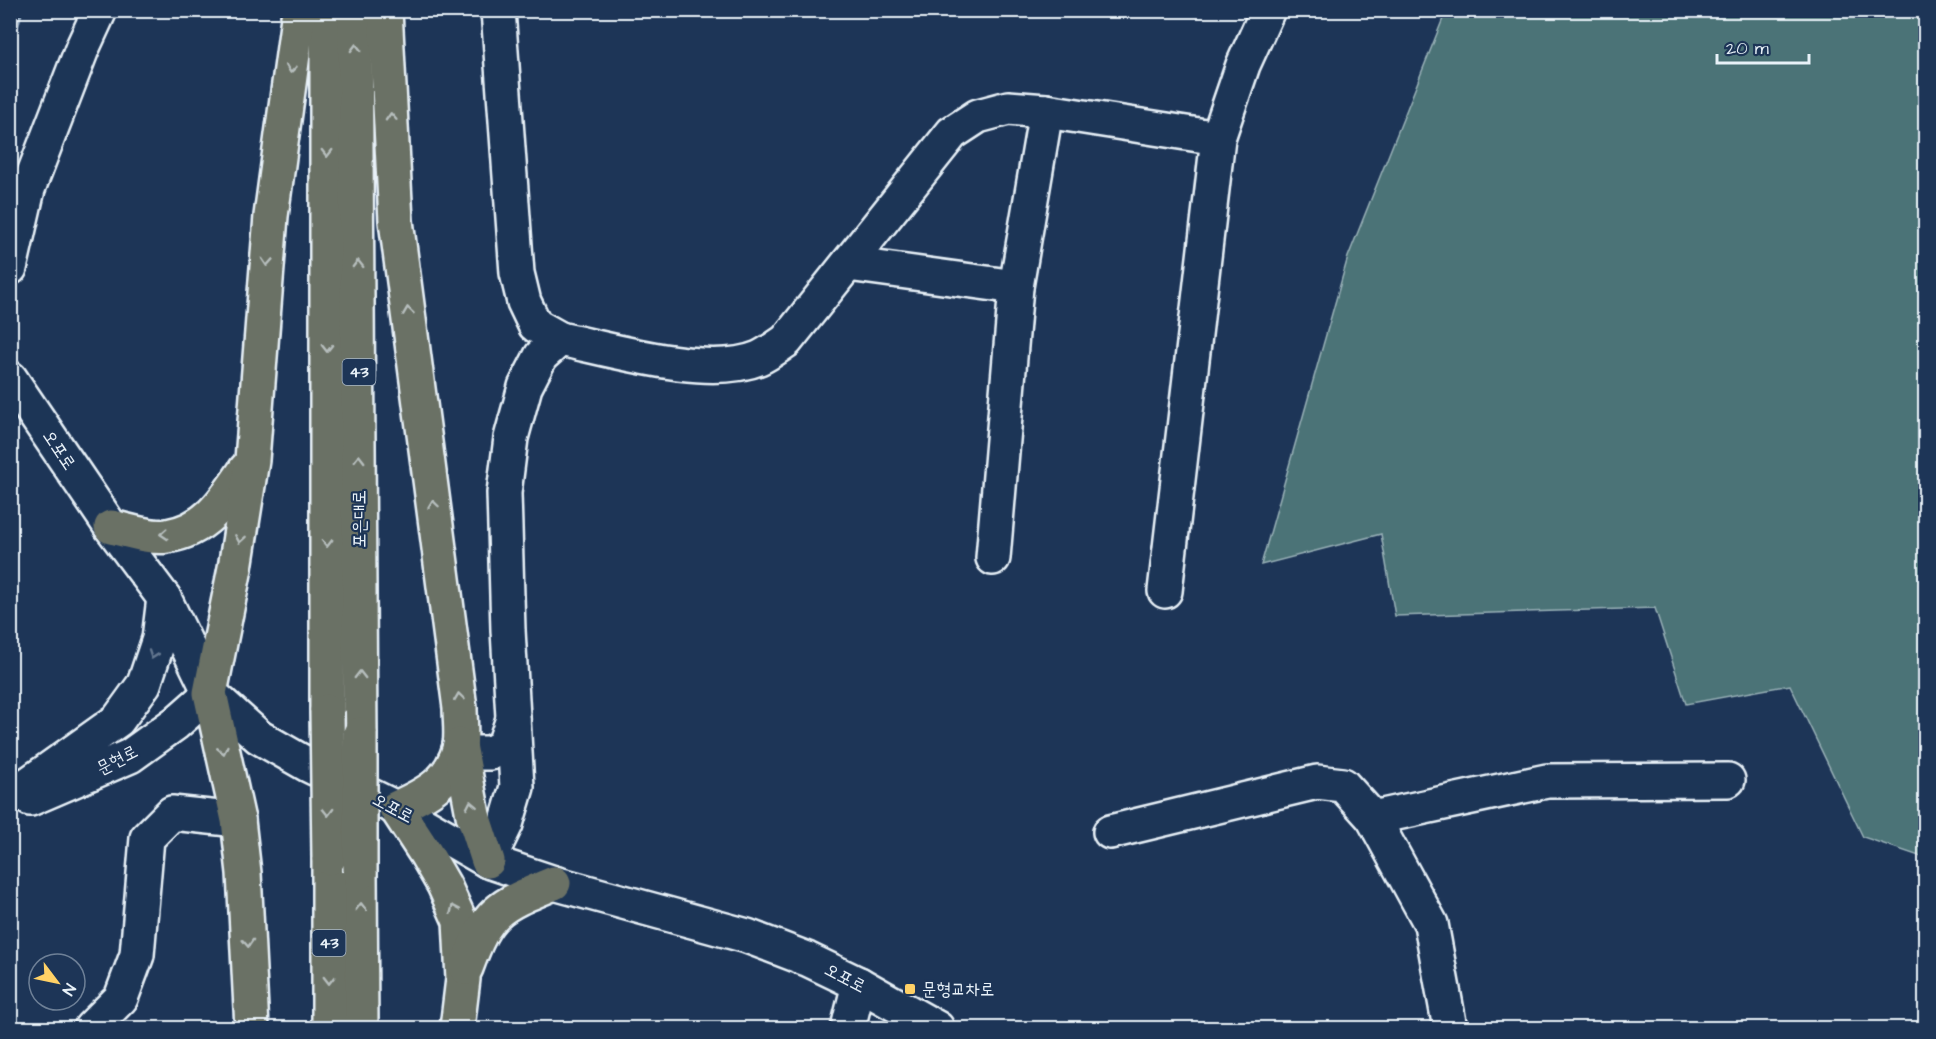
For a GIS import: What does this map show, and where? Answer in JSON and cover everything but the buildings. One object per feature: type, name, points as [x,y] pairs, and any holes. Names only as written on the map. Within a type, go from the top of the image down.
[{"type":"highway","points":[[252,1029],[244,873],[238,820],[210,693],[236,568],[252,460],[271,216],[299,10]]},
{"type":"highway","name":"포은대로","points":[[327,10],[329,1029]]},
{"type":"highway","name":"포은대로","points":[[355,10],[361,1029]]},
{"type":"highway","points":[[385,10],[396,221],[460,708],[460,745],[473,814],[488,861]]},
{"type":"highway","points":[[111,527],[165,537],[199,525],[221,506],[252,460]]},
{"type":"highway","points":[[457,1029],[463,979],[460,921],[444,885],[396,808],[428,793],[449,773],[460,745]]},
{"type":"highway","points":[[463,979],[477,938],[491,916],[512,900],[554,883]]},
{"type":"street","points":[[10,268],[28,189],[82,49],[100,10]]},
{"type":"street","points":[[498,10],[517,273],[524,302],[535,325],[560,339],[688,365],[722,366],[758,359],[786,341],[952,133],[978,116],[1008,108],[1046,111],[1218,138]]},
{"type":"street","points":[[1166,591],[1218,138],[1243,65],[1268,10]]},
{"type":"street","points":[[993,558],[1016,287],[1046,111]]},
{"type":"street","points":[[848,264],[1016,287]]},
{"type":"street","points":[[488,861],[506,824],[517,787],[504,493],[511,438],[525,387],[541,356],[560,339]]},
{"type":"street","name":"오포로","points":[[10,378],[111,527],[164,598],[210,693],[259,737],[308,765],[396,808],[488,861],[554,883],[747,936],[807,959],[859,984],[937,1029]]},
{"type":"street","points":[[10,797],[117,720],[144,684],[159,639],[164,598]]},
{"type":"street","name":"문현로","points":[[10,806],[59,788],[130,756],[176,723],[210,693]]},
{"type":"street","points":[[460,745],[474,753],[491,753],[504,745],[513,720]]},
{"type":"street","points":[[1373,818],[1547,781],[1728,780]]},
{"type":"street","points":[[1110,832],[1317,782],[1343,785],[1373,818],[1431,924],[1450,1029]]},
{"type":"street","points":[[91,1029],[121,998],[137,955],[147,838],[172,813],[238,820]]},
{"type":"street","points":[[848,1029],[859,984]]},
{"type":"green space","points":[[1446,11],[1925,11],[1925,858],[1863,837],[1790,685],[1686,704],[1655,608],[1395,616],[1381,534],[1261,565],[1348,257]]},
{"type":"waterway","points":[[10,41],[19,10]]},
{"type":"place","name":"문형교차로","points":[[910,989]]}]
